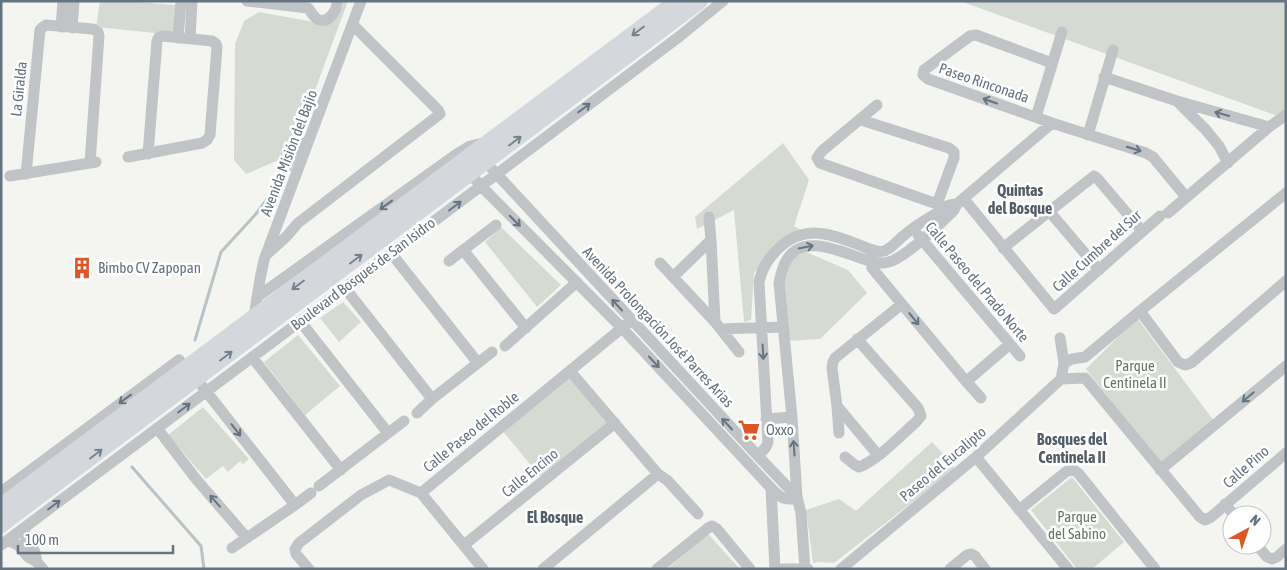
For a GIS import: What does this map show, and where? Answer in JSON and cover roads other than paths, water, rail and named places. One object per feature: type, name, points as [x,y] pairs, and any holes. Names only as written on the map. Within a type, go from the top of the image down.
[{"type":"main road","name":"Boulevard Bosques de San Isidro","points":[[1,506],[114,432],[467,170],[677,1]]},
{"type":"main road","name":"Boulevard Bosques de San Isidro","points":[[484,155],[700,1]]},
{"type":"main road","name":"Boulevard Bosques de San Isidro","points":[[192,375],[254,317],[467,170]]},
{"type":"main road","name":"Boulevard Bosques de San Isidro","points":[[1,525],[114,432]]},
{"type":"street","points":[[63,1],[66,27]]},
{"type":"street","points":[[66,27],[74,1]]},
{"type":"street","points":[[181,1],[184,39]]},
{"type":"street","points":[[184,39],[192,1]]},
{"type":"street","points":[[247,1],[308,8],[319,20],[325,20],[334,14],[337,7],[336,1]]},
{"type":"street","name":"Avenida Misión del Bajío","points":[[254,317],[266,254],[361,1]]},
{"type":"street","name":"Boulevard Bosques de San Isidro","points":[[1,492],[114,432],[157,428],[192,375],[252,357],[391,253],[467,170],[484,155],[680,36],[723,1]]},
{"type":"street","name":"La Giralda","points":[[10,176],[26,174],[93,163],[100,36],[93,29],[46,25],[40,30],[26,174]]},
{"type":"street","points":[[266,254],[286,237],[298,223],[440,114],[353,25]]},
{"type":"street","name":"Paseo Rinconada","points":[[1036,117],[1062,32]]},
{"type":"street","name":"Paseo Rinconada","points":[[1052,64],[976,36],[970,36],[924,70],[924,75],[928,79],[1052,123],[1146,152],[1153,156],[1186,197]]},
{"type":"street","points":[[128,157],[148,154],[202,143],[207,140],[210,135],[217,47],[212,41],[159,37],[157,41],[148,154]]},
{"type":"street","points":[[1088,134],[1113,50]]},
{"type":"street","points":[[1104,77],[1269,128]]},
{"type":"street","points":[[1177,101],[1206,130],[1219,146],[1228,163]]},
{"type":"street","points":[[877,106],[822,151],[817,158],[820,163],[941,210]]},
{"type":"street","points":[[1186,197],[1286,115]]},
{"type":"street","points":[[758,456],[768,442],[759,282],[764,265],[783,245],[794,238],[810,233],[825,233],[840,237],[872,256],[878,264],[888,263],[897,259],[922,240],[941,210],[954,152],[949,148],[861,120]]},
{"type":"street","points":[[782,569],[806,569],[801,514],[797,497],[792,417],[779,283],[784,263],[798,249],[808,246],[818,246],[872,256],[888,249],[912,228],[949,205],[961,202],[1052,123]]},
{"type":"street","name":"Avenida Prolongación José Parres Arias","points":[[467,170],[577,282],[627,324],[797,497],[789,500],[785,499],[771,488],[627,324],[484,155]]},
{"type":"street","name":"Boulevard Bosques de San Isidro","points":[[257,297],[467,170]]},
{"type":"street","points":[[961,202],[1003,248],[1094,176],[1142,231]]},
{"type":"street","points":[[1064,363],[1072,359],[1085,358],[1286,193]]},
{"type":"street","name":"Calle Cumbre del Sur","points":[[1003,248],[1054,309],[1142,231],[1186,197]]},
{"type":"street","points":[[1049,211],[1099,270]]},
{"type":"street","points":[[709,217],[718,325]]},
{"type":"street","points":[[449,261],[496,225]]},
{"type":"street","name":"Calle Paseo del Prado Norte","points":[[912,228],[1020,356]]},
{"type":"street","points":[[836,249],[840,237]]},
{"type":"street","points":[[674,277],[711,240]]},
{"type":"street","points":[[463,250],[526,328]]},
{"type":"street","points":[[391,253],[478,363]]},
{"type":"street","points":[[774,253],[784,263]]},
{"type":"street","points":[[872,256],[872,268],[981,398]]},
{"type":"street","points":[[660,263],[718,325],[739,352]]},
{"type":"street","points":[[505,346],[577,282]]},
{"type":"street","points":[[759,282],[779,283]]},
{"type":"street","points":[[1140,311],[1178,362],[1185,365],[1286,282]]},
{"type":"street","points":[[345,288],[432,399]]},
{"type":"street","points":[[839,433],[832,368],[833,362],[835,358],[857,339],[902,304]]},
{"type":"street","points":[[300,321],[388,434]]},
{"type":"street","name":"Calle Paseo del Roble","points":[[483,569],[421,492],[627,324]]},
{"type":"street","points":[[718,325],[784,327]]},
{"type":"street","points":[[1060,338],[1064,363],[1061,379],[1085,378]]},
{"type":"street","points":[[845,457],[859,467],[878,455],[921,416],[918,408],[857,339]]},
{"type":"street","points":[[966,380],[1010,344]]},
{"type":"street","points":[[417,412],[492,352]]},
{"type":"street","points":[[252,357],[341,470]]},
{"type":"street","points":[[1085,358],[1085,378],[1160,470],[1286,366]]},
{"type":"street","points":[[570,371],[658,474],[667,480],[698,514]]},
{"type":"street","points":[[192,375],[295,505]]},
{"type":"street","name":"Paseo del Eucalipto","points":[[841,569],[976,457],[1061,379]]},
{"type":"street","points":[[837,406],[878,455]]},
{"type":"street","points":[[766,419],[792,417]]},
{"type":"street","points":[[232,548],[295,505],[404,421]]},
{"type":"street","name":"Calle Encino","points":[[464,546],[614,423]]},
{"type":"street","points":[[157,428],[196,479],[247,538]]},
{"type":"street","name":"Boulevard Bosques de San Isidro","points":[[5,542],[25,528],[114,432]]},
{"type":"street","name":"Calle Pino","points":[[1160,470],[1200,517],[1205,520],[1211,517],[1286,453]]},
{"type":"street","points":[[976,457],[1068,569]]},
{"type":"street","points":[[1019,510],[1067,471],[1074,470],[1154,569]]},
{"type":"street","points":[[543,569],[658,474]]},
{"type":"street","points":[[309,569],[296,554],[295,549],[299,543],[361,495],[389,480],[421,492]]},
{"type":"street","points":[[771,488],[775,569]]},
{"type":"street","points":[[657,569],[712,526],[750,569]]},
{"type":"street","points":[[25,528],[25,538],[35,552],[40,565]]},
{"type":"street","points":[[5,542],[18,545],[28,557],[40,565]]},
{"type":"street","points":[[1265,555],[1272,559],[1286,549]]},
{"type":"street","points":[[950,569],[968,554],[971,554],[985,569]]},
{"type":"waterway","points":[[195,340],[221,252],[255,215],[290,169],[303,139]]},
{"type":"waterway","points":[[132,467],[201,546],[204,569]]},
{"type":"place","name":"Bimbo CV Zapopan","points":[[82,268]]},
{"type":"place","name":"Oxxo","points":[[749,430]]},
{"type":"district","name":"Quintas del Bosque","points":[[1020,199]]},
{"type":"district","name":"Bosques del Centinela II","points":[[1072,448]]},
{"type":"district","name":"El Bosque","points":[[555,517]]},
{"type":"park label","name":"Parque Centinela II","points":[[1135,374]]},
{"type":"park label","name":"Parque del Sabino","points":[[1077,526]]}]
